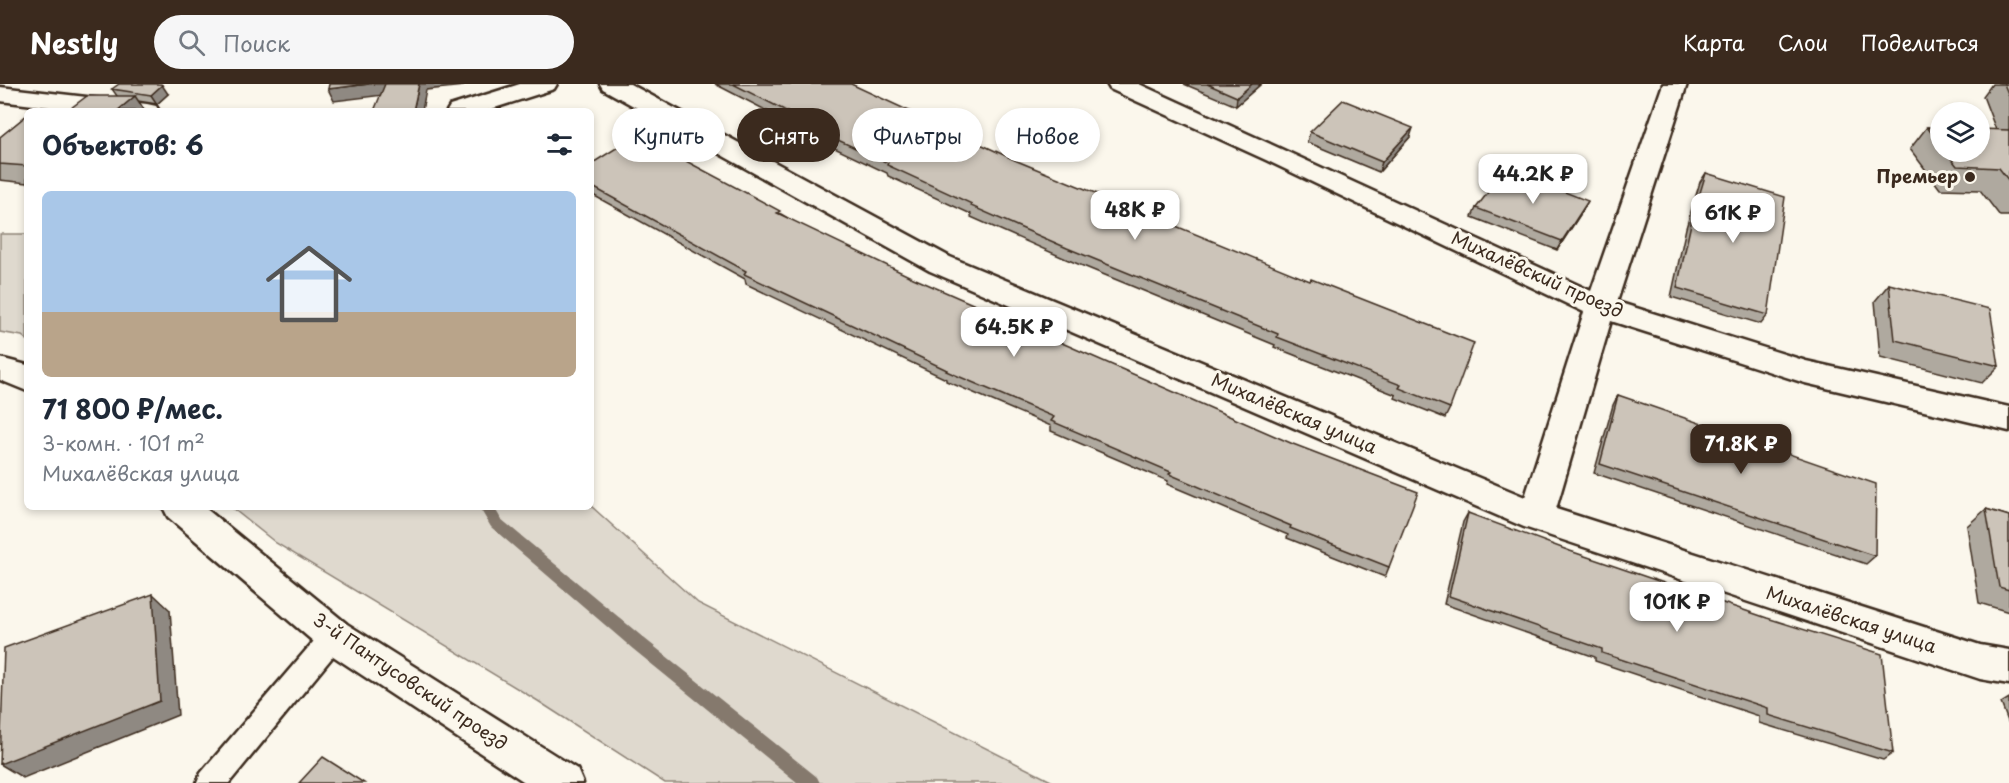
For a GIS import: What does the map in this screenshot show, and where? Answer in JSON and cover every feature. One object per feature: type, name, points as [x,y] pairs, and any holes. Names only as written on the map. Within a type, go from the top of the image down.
[{"type":"street","points":[[469,108],[545,84]]},
{"type":"street","name":"Михалёвская улица","points":[[612,84],[940,264],[1536,517],[1980,662],[2009,667]]},
{"type":"street","name":"Михалёвский проезд","points":[[1119,84],[1275,154],[1600,307],[1805,372],[2009,419]]},
{"type":"street","points":[[1536,517],[1600,307],[1675,84]]},
{"type":"street","points":[[0,94],[121,108]]},
{"type":"street","points":[[0,369],[20,374],[24,377]]},
{"type":"street","name":"3-й Пантусовский проезд","points":[[184,510],[334,636],[562,783]]},
{"type":"lane","points":[[211,783],[334,636]]},
{"type":"shaded area","points":[[0,234],[24,234],[24,338],[0,332]]},
{"type":"shaded area","points":[[594,509],[698,603],[1055,783],[665,783],[538,701],[276,543],[235,510]]},
{"type":"building","points":[[119,84],[162,85],[151,95],[112,89]]},
{"type":"building","points":[[329,84],[369,84],[328,89]]},
{"type":"building","points":[[385,84],[419,84],[414,108],[375,108]]},
{"type":"building","points":[[733,84],[851,84],[903,108],[852,108],[852,146],[840,141],[840,108],[780,108]]},
{"type":"building","points":[[1207,84],[1252,84],[1237,97]]},
{"type":"building","points":[[2004,84],[2009,84],[2009,96]]},
{"type":"building","points":[[87,96],[135,96],[121,108],[71,108]]},
{"type":"building","points":[[1343,100],[1413,128],[1382,162],[1310,132]]},
{"type":"building","points":[[24,117],[24,166],[0,164],[0,137]]},
{"type":"building","points":[[1990,129],[2009,130],[2009,181],[1999,168],[1957,166],[1954,162],[1990,162]]},
{"type":"building","points":[[983,145],[995,151],[995,162],[1019,162],[1310,281],[1311,279],[1474,343],[1450,408],[1399,388],[1401,385],[1277,337],[1278,334],[1067,248],[971,206],[972,204],[887,165],[886,162],[983,162]]},
{"type":"building","points":[[612,151],[612,162],[688,162],[780,211],[777,213],[911,277],[1293,444],[1418,492],[1389,567],[1290,528],[1291,526],[1169,474],[1171,472],[1051,421],[1054,417],[946,371],[744,274],[746,271],[594,188],[594,162]]},
{"type":"building","points":[[1506,169],[1588,201],[1562,241],[1476,208]]},
{"type":"building","points":[[1706,173],[1785,197],[1768,315],[1677,288],[1692,219]]},
{"type":"building","points":[[1889,284],[1990,309],[1999,366],[1895,340]]},
{"type":"building","points":[[1618,395],[1876,484],[1875,556],[1600,464]]},
{"type":"building","points":[[1986,509],[2009,516],[2009,590],[1999,587]]},
{"type":"building","points":[[1468,513],[1570,551],[1767,618],[1882,654],[1893,753],[1768,715],[1768,708],[1602,653],[1602,649],[1449,596]]},
{"type":"building","points":[[153,594],[160,701],[0,764],[4,648]]},
{"type":"building","points":[[323,757],[364,783],[299,783]]},
{"type":"waterway","points":[[488,510],[496,523],[639,644],[811,783]]},
{"type":"place","name":"Премьер","points":[[1970,177]]}]
